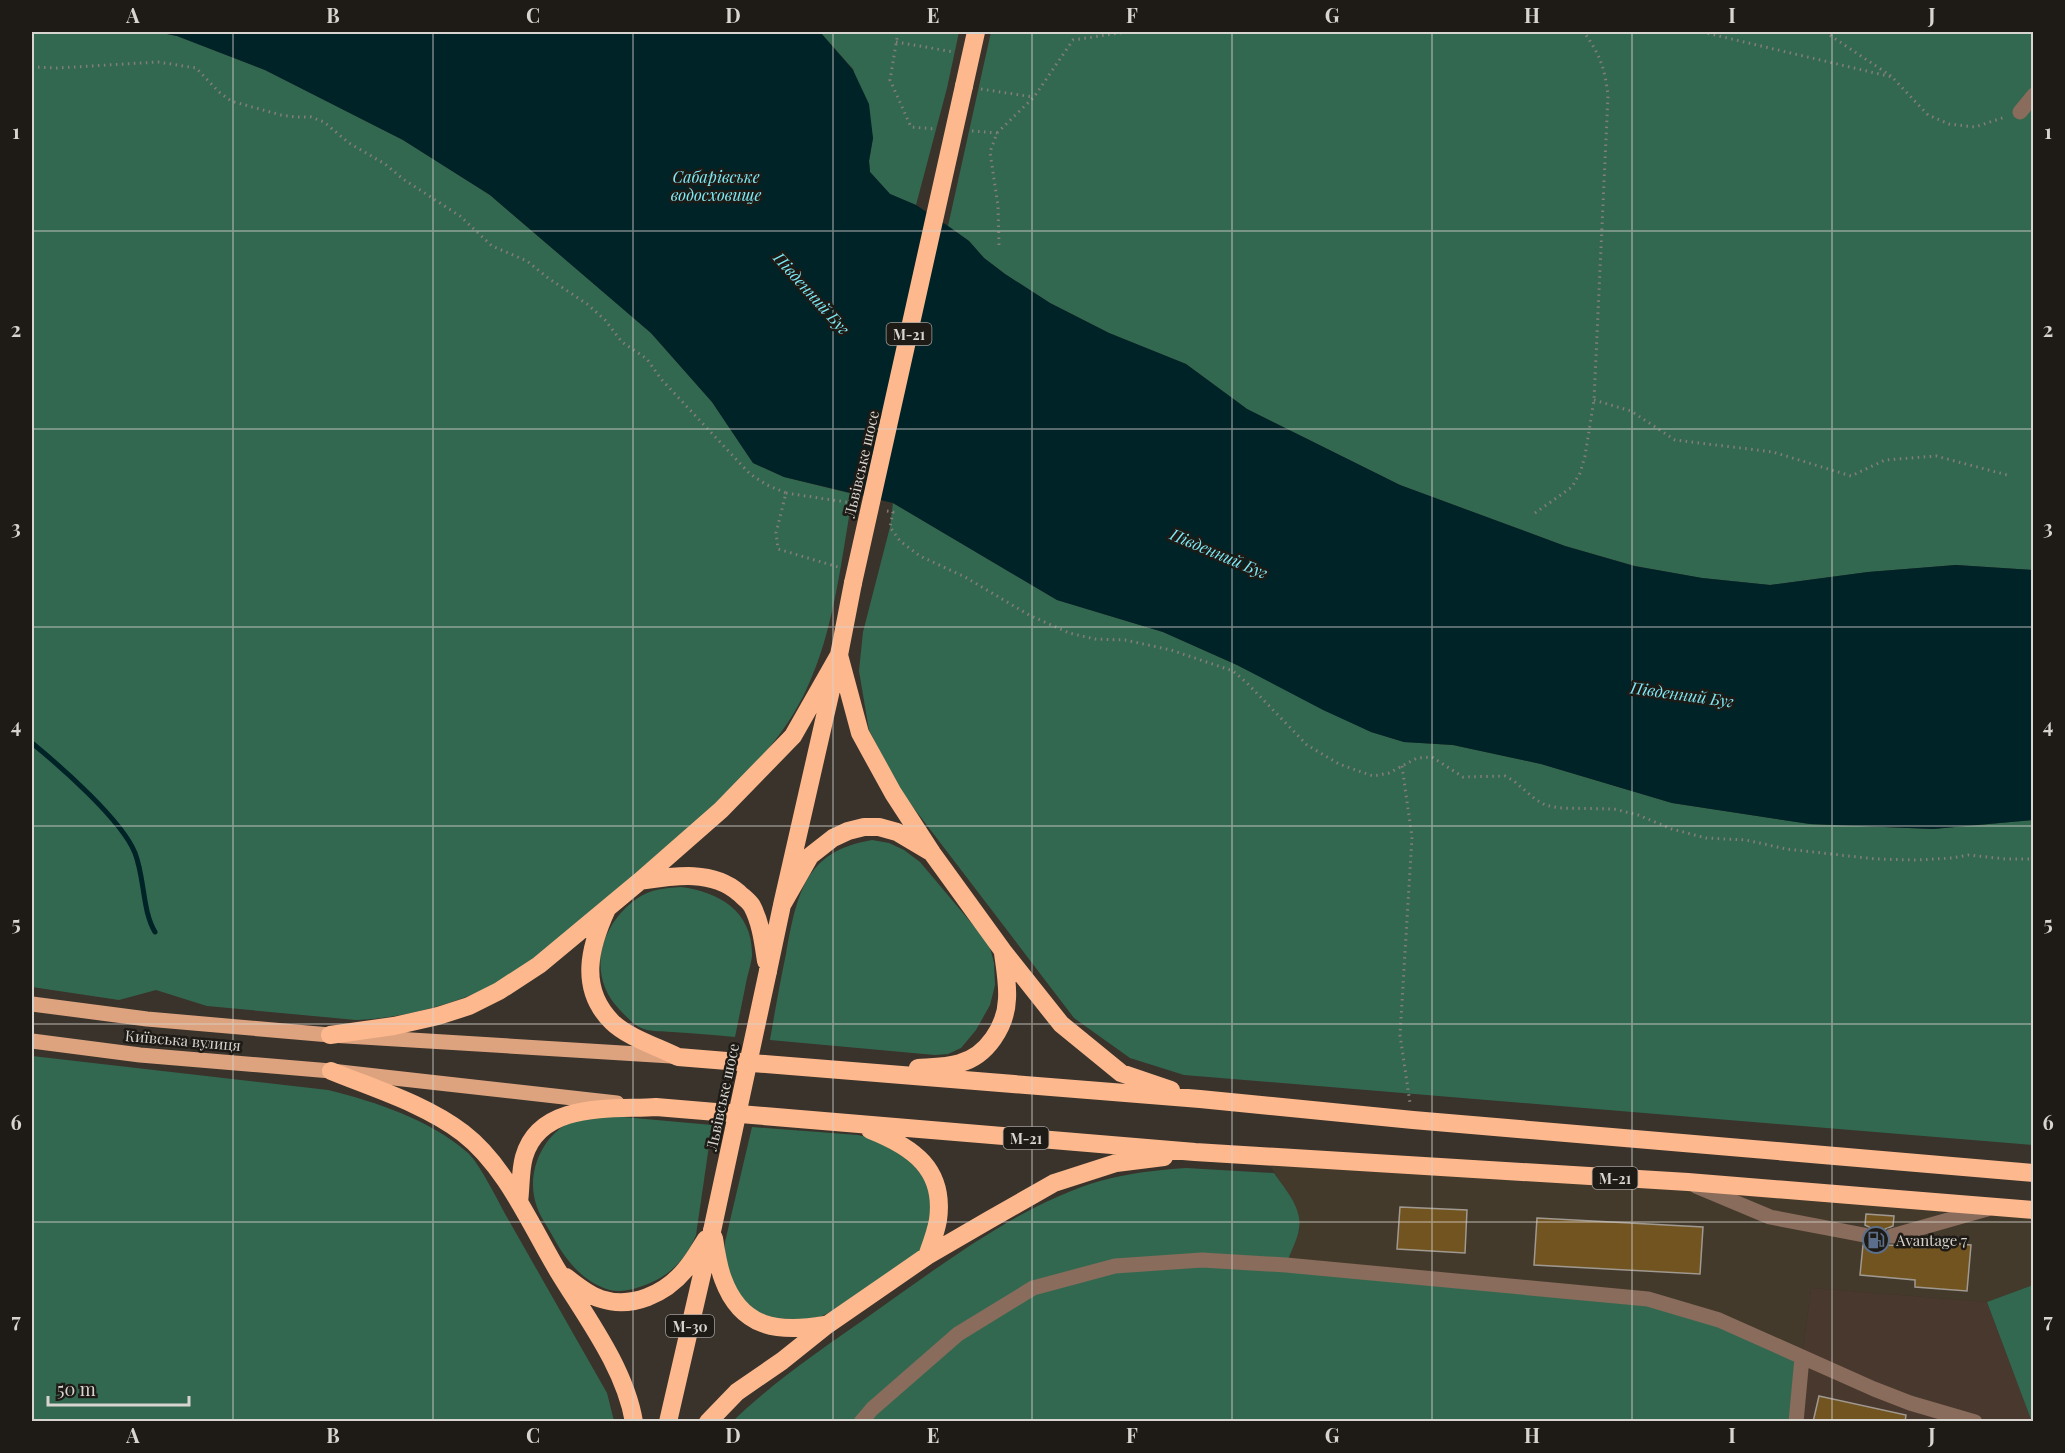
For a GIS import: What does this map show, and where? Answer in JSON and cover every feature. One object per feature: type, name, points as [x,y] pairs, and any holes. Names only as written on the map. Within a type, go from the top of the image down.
[{"type":"highway","name":"Львівське шосе","points":[[782,905],[976,32]]},
{"type":"highway","name":"М-21","points":[[839,655],[860,733],[893,793],[932,852],[1003,951],[1060,1024],[1121,1073],[1200,1099],[1413,1120],[2034,1173]]},
{"type":"highway","points":[[330,1035],[394,1026],[470,1006],[499,991],[539,965],[721,810],[793,736],[839,655]]},
{"type":"highway","points":[[782,905],[810,856],[833,838],[848,831],[864,827],[879,827],[897,832],[932,852]]},
{"type":"highway","points":[[640,881],[677,876],[706,878],[733,888],[751,904],[760,926],[768,970]]},
{"type":"highway","name":"М-21","points":[[768,970],[782,905]]},
{"type":"highway","points":[[607,909],[594,936],[590,960],[591,982],[595,997],[601,1009],[613,1023],[629,1034],[678,1056],[1200,1099]]},
{"type":"highway","points":[[875,1073],[960,1063],[972,1058],[988,1046],[998,1032],[1007,1000],[1003,951]]},
{"type":"highway","name":"Львівське шосе","points":[[712,1230],[768,970]]},
{"type":"highway","points":[[331,1071],[421,1108],[465,1134],[502,1175],[519,1202]]},
{"type":"highway","name":"М-21","points":[[712,1230],[684,1272],[663,1289],[650,1297],[634,1302],[601,1299],[586,1292],[558,1272],[519,1202],[525,1155],[531,1142],[547,1124],[561,1116],[574,1112],[656,1107],[1195,1152],[1688,1182],[2034,1210]]},
{"type":"highway","points":[[857,1124],[903,1145],[931,1172],[939,1207],[938,1222],[927,1256]]},
{"type":"highway","points":[[708,1422],[737,1392],[782,1361],[827,1325],[927,1256],[1054,1183],[1116,1163],[1195,1152]]},
{"type":"highway","points":[[712,1230],[722,1277],[739,1309],[748,1317],[763,1325],[785,1329],[804,1329],[827,1325]]},
{"type":"highway","name":"М-30","points":[[668,1422],[712,1230]]},
{"type":"highway","points":[[558,1272],[591,1324],[619,1376],[627,1394],[634,1422]]},
{"type":"main road","name":"Київська вулиця","points":[[32,1004],[147,1019],[330,1035],[678,1056]]},
{"type":"main road","name":"Київська вулиця","points":[[32,1041],[140,1055],[331,1071],[656,1107]]},
{"type":"street","points":[[2020,112],[2034,95]]},
{"type":"street","points":[[1688,1182],[1770,1217],[1864,1235]]},
{"type":"street","points":[[1892,1236],[1995,1207]]},
{"type":"street","points":[[861,1422],[872,1409],[958,1334],[1034,1288],[1115,1266],[1202,1260],[1333,1269],[1648,1299],[1719,1320],[1901,1400],[1975,1422]]},
{"type":"street","points":[[1796,1422],[1802,1358]]},
{"type":"path","points":[[898,32],[890,80],[911,127],[944,129]]},
{"type":"path","points":[[999,245],[998,206],[990,152],[997,133],[1034,97],[1073,40],[1126,32]]},
{"type":"path","points":[[1535,513],[1572,487],[1580,473],[1586,456],[1593,400],[1608,96],[1606,75],[1599,54],[1584,32]]},
{"type":"path","points":[[1702,32],[1892,77]]},
{"type":"path","points":[[1825,32],[1892,77],[1928,115],[1949,124],[1976,127],[2020,112]]},
{"type":"path","points":[[896,42],[954,52]]},
{"type":"path","points":[[32,67],[57,68],[158,62],[196,68],[231,101],[282,115],[310,117],[324,122],[349,143],[385,164],[403,179],[460,216],[492,246],[527,261],[548,278],[587,303],[605,320],[622,342],[647,358],[661,379],[750,474],[766,485],[786,493],[862,505]]},
{"type":"path","points":[[964,86],[1034,97]]},
{"type":"path","points":[[965,131],[997,133]]},
{"type":"path","points":[[1593,400],[1631,411],[1675,440],[1773,452],[1851,477],[1886,460],[1936,456],[2011,476]]},
{"type":"path","points":[[786,493],[776,533],[778,549],[840,568]]},
{"type":"path","points":[[882,510],[893,512],[890,527],[900,541],[920,556],[965,577],[1029,615],[1069,633],[1095,639],[1125,640],[1171,650],[1233,670],[1307,745],[1339,764],[1373,776],[1389,773],[1417,758],[1432,757],[1463,777],[1505,776],[1545,805],[1559,808],[1614,809],[1638,814],[1672,829],[1706,838],[1746,840],[1786,849],[1876,859],[1917,860],[1968,855],[2034,859]]},
{"type":"path","points":[[1402,765],[1412,837],[1408,933],[1400,1035],[1413,1120]]},
{"type":"shaded area","points":[[1264,1156],[2033,1211],[2033,1285],[1987,1302],[1811,1288],[1802,1358],[1286,1265],[1300,1228],[1293,1202]]},
{"type":"shaded area","points":[[1811,1288],[1987,1302],[2032,1421],[1796,1422]]},
{"type":"green space","points":[[32,32],[157,32],[177,36],[265,70],[403,140],[490,195],[651,333],[712,402],[753,463],[784,477],[853,494],[831,617],[817,665],[793,715],[776,740],[734,786],[590,914],[535,958],[481,991],[428,1009],[390,1017],[356,1020],[207,1006],[156,990],[119,1000],[32,987]]},
{"type":"green space","points":[[820,32],[959,32],[947,88],[916,205],[890,194],[870,172],[869,161],[873,138],[853,69]]},
{"type":"green space","points":[[991,32],[2033,32],[2033,570],[1956,565],[1868,572],[1770,585],[1702,578],[1635,566],[1565,546],[1400,485],[1247,409],[1186,364],[1109,333],[1050,303],[1005,274],[984,258],[969,241],[948,226]]},
{"type":"green space","points":[[893,503],[1057,600],[1163,632],[1237,665],[1371,732],[1404,742],[1453,745],[1541,764],[1672,803],[1810,824],[1933,829],[2033,820],[2033,1145],[1184,1075],[1130,1058],[1074,1018],[900,790],[869,730],[859,671],[863,632],[890,527]]},
{"type":"green space","points":[[872,840],[889,843],[904,850],[920,862],[989,944],[994,963],[995,985],[990,1005],[976,1030],[961,1048],[948,1054],[935,1055],[770,1040],[795,913],[808,879],[818,865],[831,854]]},
{"type":"green space","points":[[681,887],[720,899],[731,906],[747,927],[752,956],[735,1037],[640,1028],[619,1009],[602,980],[600,964],[602,948],[607,933],[616,919],[641,896],[660,889]]},
{"type":"green space","points":[[32,1056],[328,1090],[383,1106],[436,1130],[468,1153],[484,1174],[607,1393],[614,1421],[32,1421]]},
{"type":"green space","points":[[612,1116],[712,1125],[696,1235],[692,1243],[678,1264],[665,1275],[641,1287],[620,1291],[610,1290],[591,1281],[569,1261],[538,1210],[533,1182],[538,1158],[544,1146],[561,1128],[581,1118]]},
{"type":"green space","points":[[752,1127],[858,1135],[897,1148],[930,1182],[932,1225],[919,1252],[832,1311],[814,1320],[770,1318],[749,1308],[736,1294],[725,1258],[725,1242]]},
{"type":"green space","points":[[1186,1168],[1274,1173],[1292,1199],[1299,1221],[1297,1238],[1286,1265],[1648,1299],[1802,1358],[1796,1421],[732,1422],[781,1379],[816,1353],[951,1258],[1009,1221],[1039,1205],[1100,1181],[1143,1172]]},
{"type":"green space","points":[[2033,1285],[2034,1421],[2032,1422],[1987,1302]]},
{"type":"water","points":[[157,32],[820,32],[853,70],[869,104],[873,138],[869,161],[870,172],[890,194],[916,205],[948,226],[969,241],[984,258],[1005,274],[1050,303],[1109,333],[1186,364],[1247,409],[1400,485],[1565,546],[1634,566],[1702,578],[1770,585],[1868,572],[1956,565],[2033,570],[2033,820],[1933,829],[1810,824],[1672,803],[1541,764],[1453,745],[1404,742],[1371,732],[1237,665],[1163,632],[1057,600],[893,503],[784,477],[753,463],[712,402],[651,333],[490,195],[403,140],[265,70],[177,36]]},
{"type":"building","points":[[1400,1207],[1467,1210],[1465,1253],[1397,1249]]},
{"type":"building","points":[[1866,1214],[1894,1216],[1893,1226],[1885,1229],[1882,1234],[1885,1243],[1889,1245],[1926,1248],[1926,1241],[1971,1245],[1967,1291],[1915,1287],[1915,1280],[1860,1275],[1863,1245],[1871,1242],[1874,1236],[1871,1228],[1865,1225]]},
{"type":"building","points":[[1537,1218],[1703,1227],[1700,1274],[1534,1265]]},
{"type":"building","points":[[1819,1396],[1906,1415],[1905,1422],[1813,1422]]},
{"type":"waterway","points":[[32,743],[89,794],[128,840],[138,863],[148,914],[155,932]]},
{"type":"tunnel","points":[[1864,1235],[1892,1236]]},
{"type":"place","name":"Avantage 7","points":[[1876,1240]]},
{"type":"water label","name":"Сабарівське водосховище","points":[[716,185]]},
{"type":"water label","name":"Південний Буг","points":[[812,293]]},
{"type":"water label","name":"Південний Буг","points":[[1219,553]]},
{"type":"water label","name":"Південний Буг","points":[[1682,694]]}]
